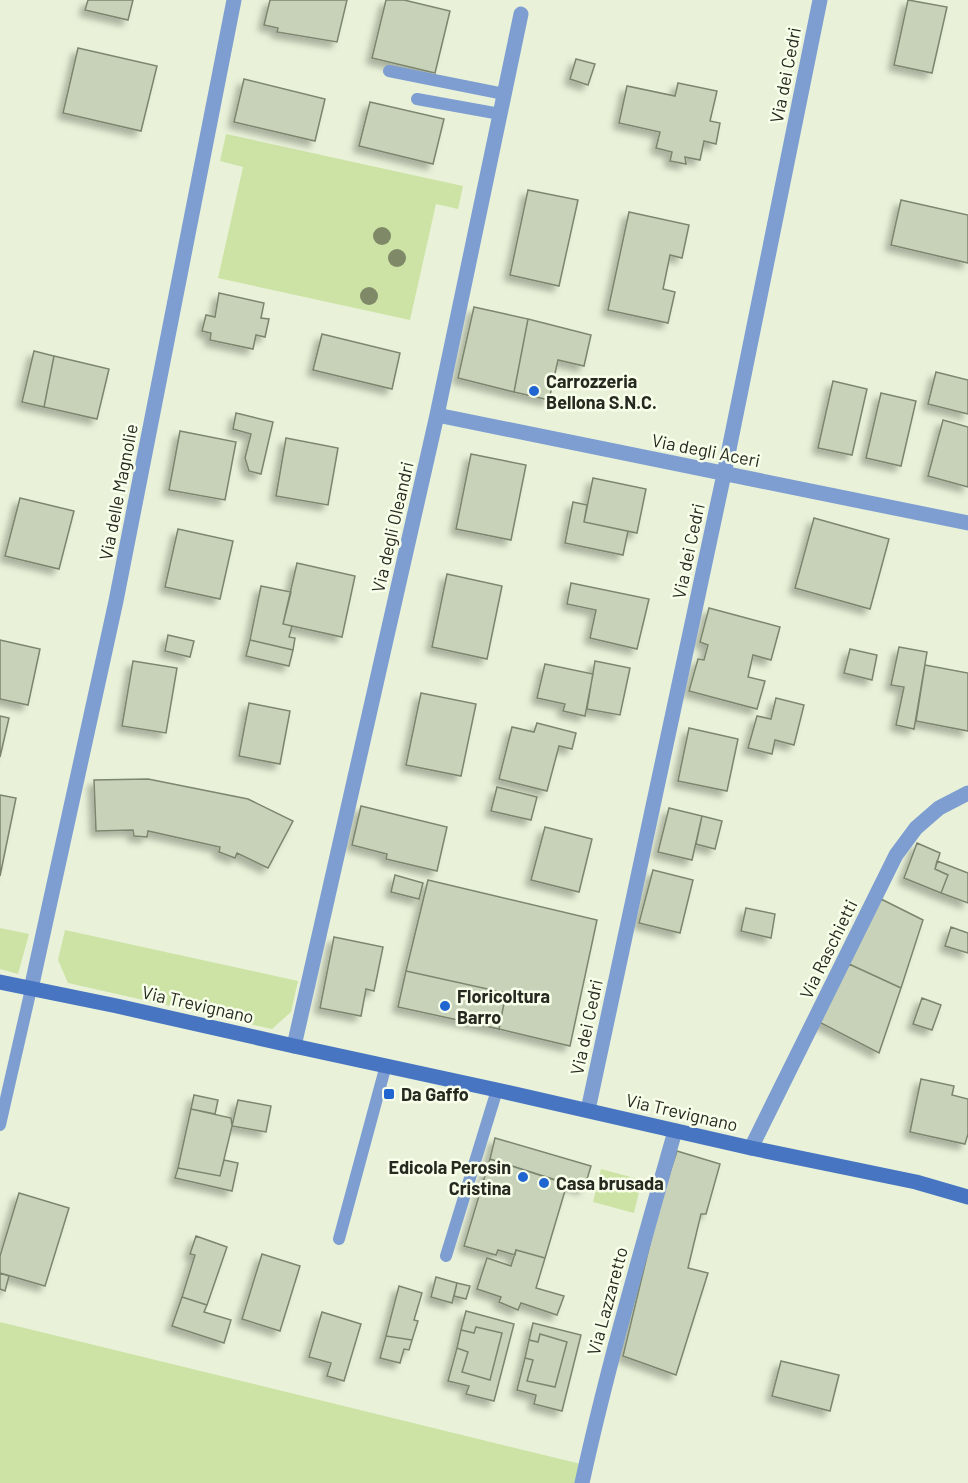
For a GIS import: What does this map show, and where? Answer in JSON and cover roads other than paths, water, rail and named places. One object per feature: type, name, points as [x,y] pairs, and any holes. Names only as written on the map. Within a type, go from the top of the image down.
[{"type":"main road","name":"Via Trevignano","points":[[0,982],[386,1065],[751,1148],[916,1182],[968,1197]]},
{"type":"street","name":"Via delle Magnolie","points":[[31,989],[116,601],[234,0]]},
{"type":"street","name":"Via dei Cedri","points":[[588,1110],[724,474],[820,0]]},
{"type":"street","name":"Via degli Oleandri","points":[[294,1046],[437,416],[521,14]]},
{"type":"street","name":"Via degli Aceri","points":[[437,416],[968,524]]},
{"type":"street","name":"Via Raschietti","points":[[751,1148],[896,855],[916,828],[939,808],[968,793]]},
{"type":"street","name":"Via Lazzaretto","points":[[582,1483],[624,1310],[675,1131]]},
{"type":"lane","points":[[389,71],[504,94]]},
{"type":"lane","points":[[417,99],[500,114]]},
{"type":"lane","points":[[0,1125],[31,989]]},
{"type":"lane","points":[[339,1239],[386,1065]]},
{"type":"lane","points":[[446,1256],[497,1090]]},
{"type":"place","name":"Carrozzeria Bellona S.N.C.","points":[[534,391]]},
{"type":"place","name":"Floricoltura Barro","points":[[445,1006]]},
{"type":"place","name":"Da Gaffo","points":[[389,1094]]},
{"type":"place","name":"Edicola Perosin Cristina","points":[[523,1177]]},
{"type":"place","name":"Casa brusada","points":[[544,1183]]}]
